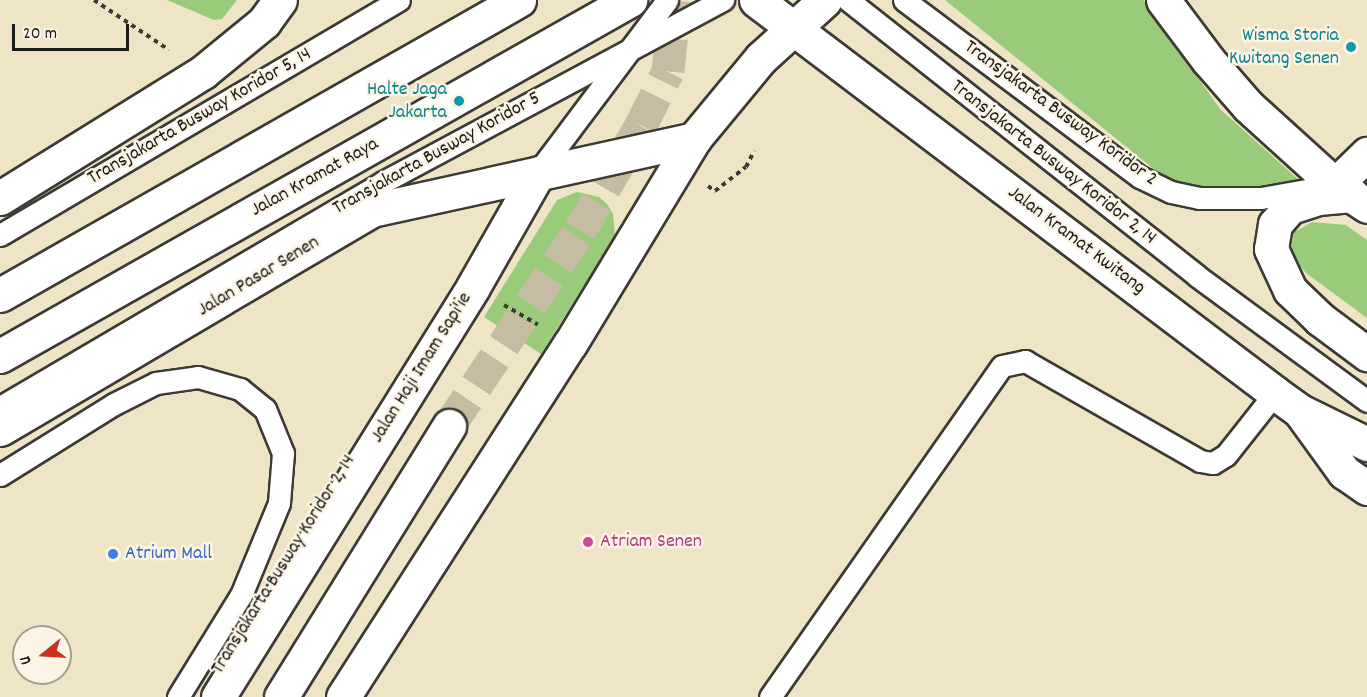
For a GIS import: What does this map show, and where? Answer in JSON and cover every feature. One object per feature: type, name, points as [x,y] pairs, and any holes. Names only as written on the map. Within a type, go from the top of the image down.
[{"type":"main road","points":[[0,198],[203,72],[264,22],[280,0]]},
{"type":"main road","points":[[0,295],[519,0]]},
{"type":"main road","name":"Jalan Kramat Raya","points":[[0,356],[630,0]]},
{"type":"main road","name":"Jalan Kramat Kwitang","points":[[756,0],[785,14],[819,45],[1287,402],[1367,444]]},
{"type":"main road","points":[[343,697],[570,344],[694,139],[761,58],[785,14],[825,0]]},
{"type":"main road","points":[[1163,0],[1208,60],[1248,106],[1351,195]]},
{"type":"main road","points":[[538,172],[600,163],[694,139]]},
{"type":"main road","points":[[1351,195],[1367,154]]},
{"type":"main road","name":"Jalan Haji Imam Sapi'ie","points":[[218,697],[467,284],[538,172]]},
{"type":"main road","name":"Jalan Pasar Senen","points":[[0,429],[372,210],[538,172]]},
{"type":"main road","points":[[1351,195],[1318,198],[1290,207],[1275,224],[1271,249],[1290,291],[1320,319],[1367,354]]},
{"type":"main road","points":[[1287,402],[1344,472],[1367,488]]},
{"type":"main road","points":[[281,697],[449,426]]},
{"type":"lane","name":"Transjakarta Busway Koridor 5, 14","points":[[0,235],[399,0]]},
{"type":"lane","points":[[538,172],[667,0]]},
{"type":"lane","name":"Transjakarta Busway Koridor 5","points":[[0,407],[383,182],[723,0]]},
{"type":"lane","name":"Transjakarta Busway Koridor 2, 14","points":[[848,0],[1261,322],[1367,401]]},
{"type":"lane","name":"Transjakarta Busway Koridor 2","points":[[904,0],[1140,177],[1171,192],[1199,198],[1351,195]]},
{"type":"lane","name":"Transjakarta Busway Koridor 2, 14","points":[[202,697],[467,284]]},
{"type":"lane","points":[[770,697],[1002,366],[1025,361],[1200,462],[1213,463],[1226,455],[1287,402]]},
{"type":"lane","points":[[0,475],[114,404],[156,383],[198,377],[240,389],[265,409],[283,453],[279,502],[241,595],[178,697]]},
{"type":"path","points":[[94,0],[203,72]]},
{"type":"path","points":[[467,284],[570,344]]},
{"type":"green space","points":[[167,0],[237,0],[222,19],[214,20]]},
{"type":"green space","points":[[945,0],[1144,0],[1220,109],[1311,191],[1182,192]]},
{"type":"green space","points":[[577,192],[599,197],[607,204],[613,214],[615,236],[541,354],[484,317],[557,200]]},
{"type":"green space","points":[[1312,222],[1346,225],[1367,240],[1367,318],[1306,273],[1291,254],[1293,233]]},
{"type":"tunnel","points":[[449,426],[580,230],[641,125],[668,71],[675,0]]},
{"type":"place","name":"Wisma Storia Kwitang Senen","points":[[1351,47]]},
{"type":"place","name":"Halte Jaga Jakarta","points":[[459,101]]},
{"type":"place","name":"Atriam Senen","points":[[588,542]]},
{"type":"place","name":"Atrium Mall","points":[[113,554]]}]
